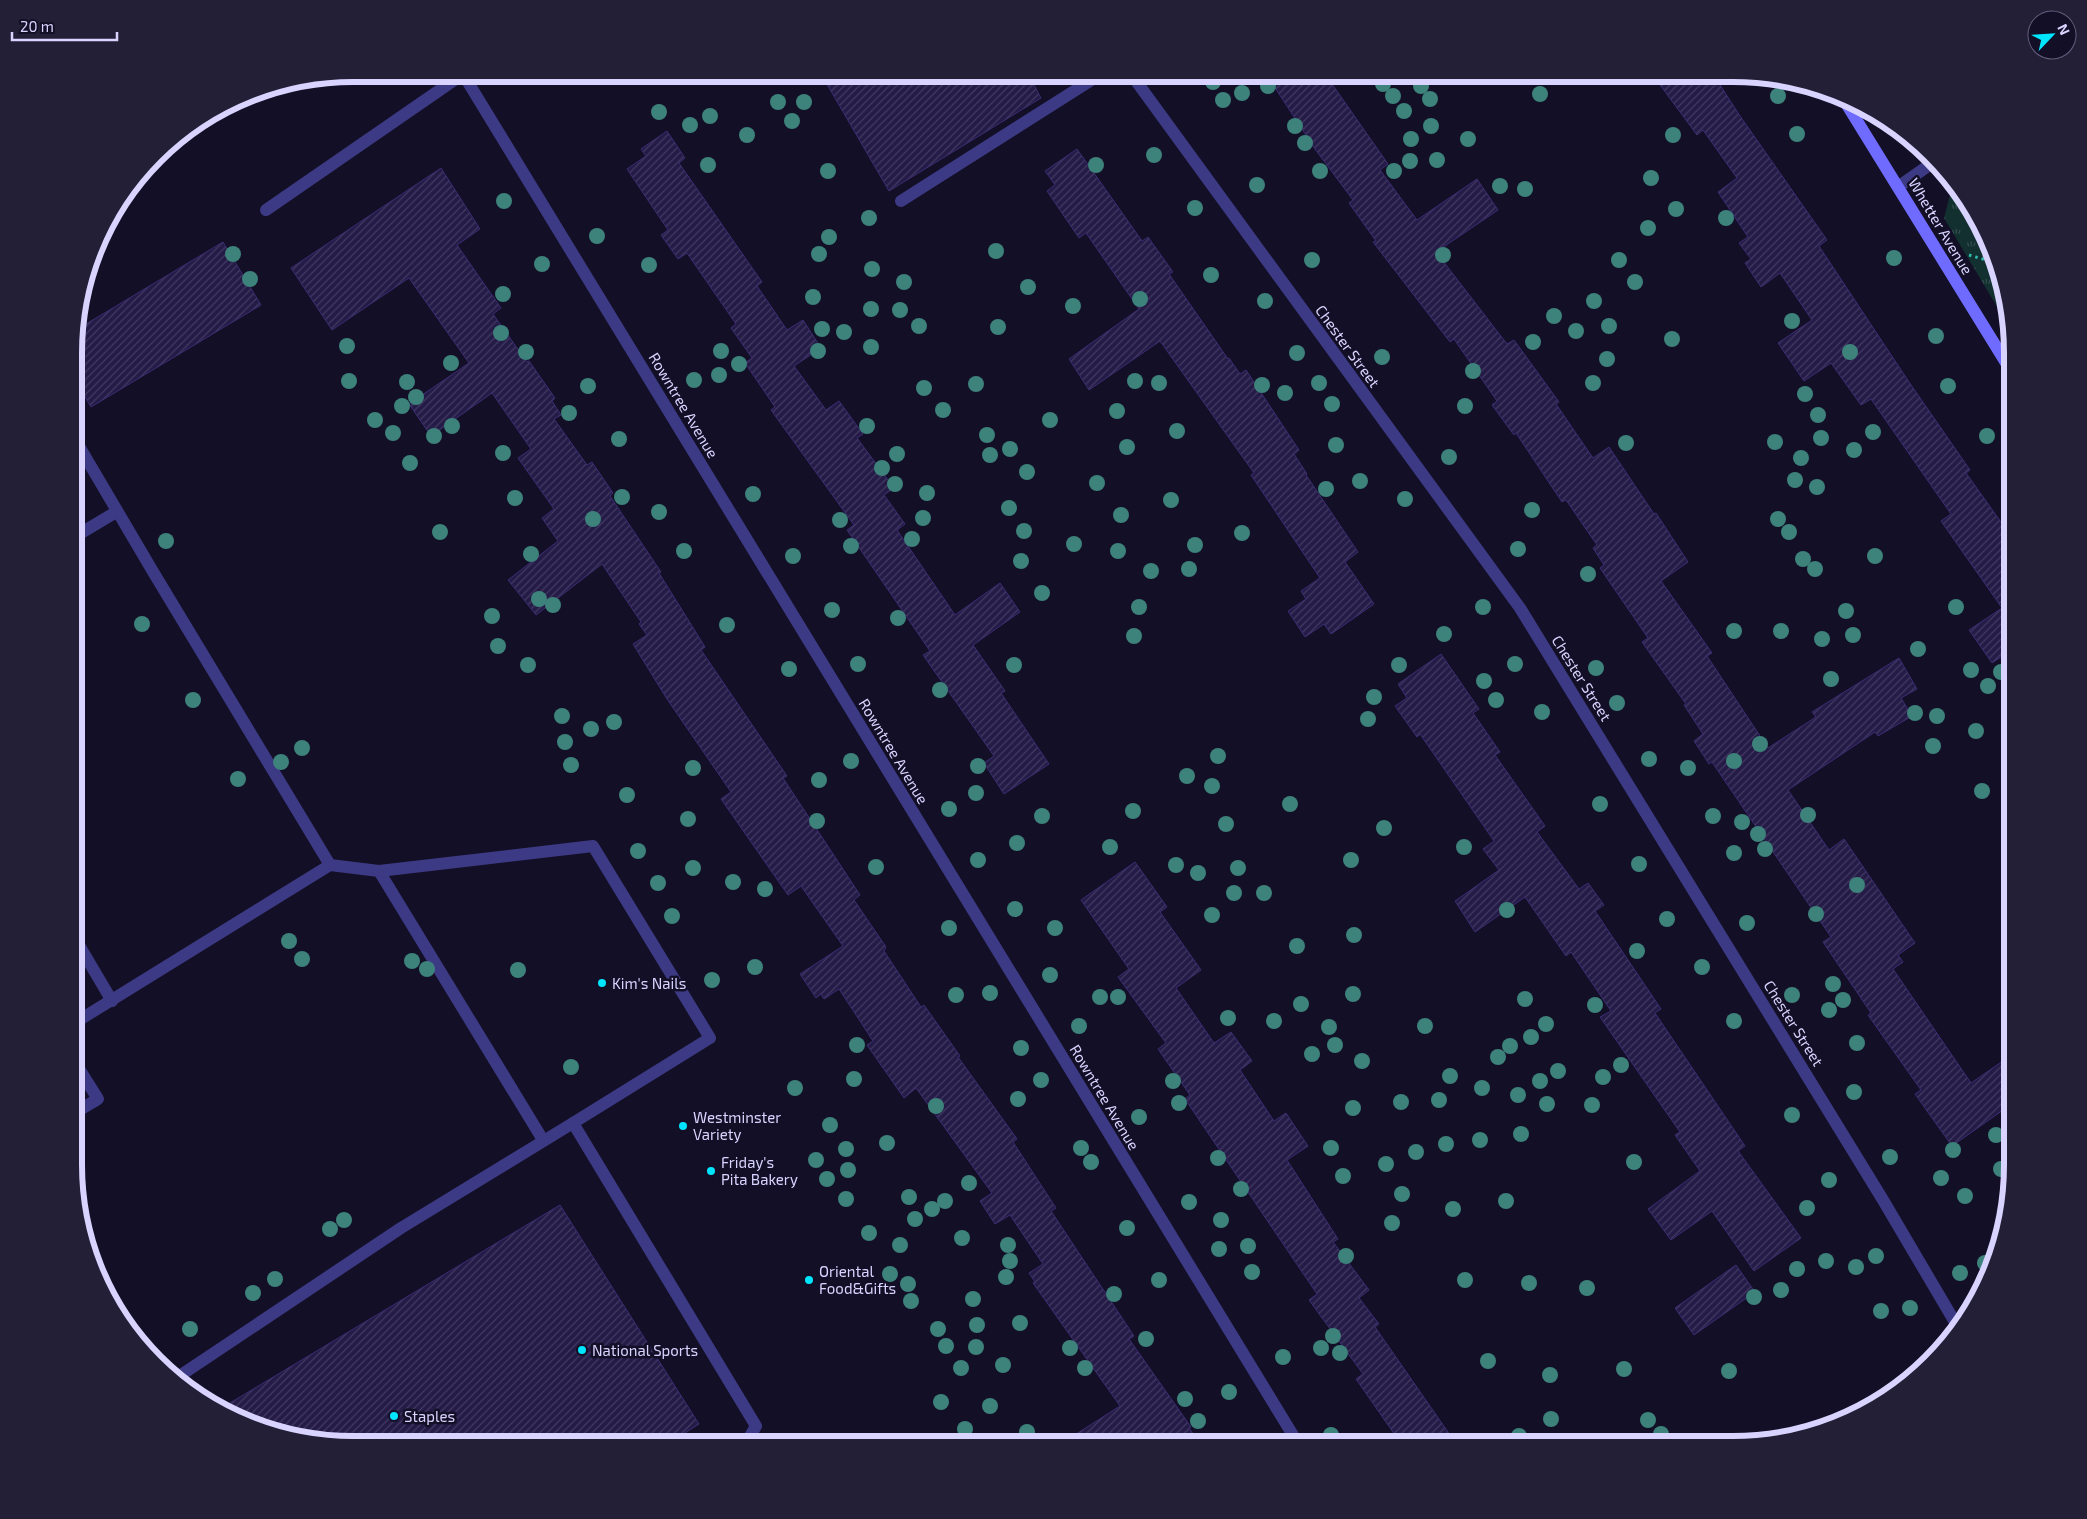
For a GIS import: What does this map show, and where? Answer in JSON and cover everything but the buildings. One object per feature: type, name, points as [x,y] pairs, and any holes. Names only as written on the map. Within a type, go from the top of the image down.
[{"type":"street","points":[[266,210],[451,82]]},
{"type":"street","name":"Rowntree Avenue","points":[[468,82],[1294,1436]]},
{"type":"street","points":[[901,201],[1088,82]]},
{"type":"street","name":"Chester Street","points":[[1137,82],[1520,608],[1883,1200],[1955,1322]]},
{"type":"street","name":"Whetter Avenue","points":[[1849,108],[2004,359]]},
{"type":"street","points":[[1898,187],[1928,166]]},
{"type":"street","points":[[82,452],[116,512],[330,865]]},
{"type":"street","points":[[82,532],[116,512]]},
{"type":"street","points":[[82,1018],[330,865],[379,871],[593,846],[710,1038],[354,1258],[181,1374]]},
{"type":"street","points":[[379,871],[543,1140]]},
{"type":"street","points":[[82,950],[112,1001]]},
{"type":"street","points":[[82,1074],[98,1099],[82,1108]]},
{"type":"street","points":[[573,1123],[756,1426],[750,1436]]},
{"type":"green space","points":[[1951,191],[1977,234],[1984,250],[1995,283],[2001,314],[1944,218]]},
{"type":"place","name":"Kim's Nails","points":[[602,983]]},
{"type":"place","name":"Westminster Variety","points":[[683,1126]]},
{"type":"place","name":"Friday's Pita Bakery","points":[[711,1171]]},
{"type":"place","name":"Oriental Food&Gifts","points":[[809,1280]]},
{"type":"place","name":"National Sports","points":[[582,1350]]},
{"type":"place","name":"Staples","points":[[394,1416]]}]
